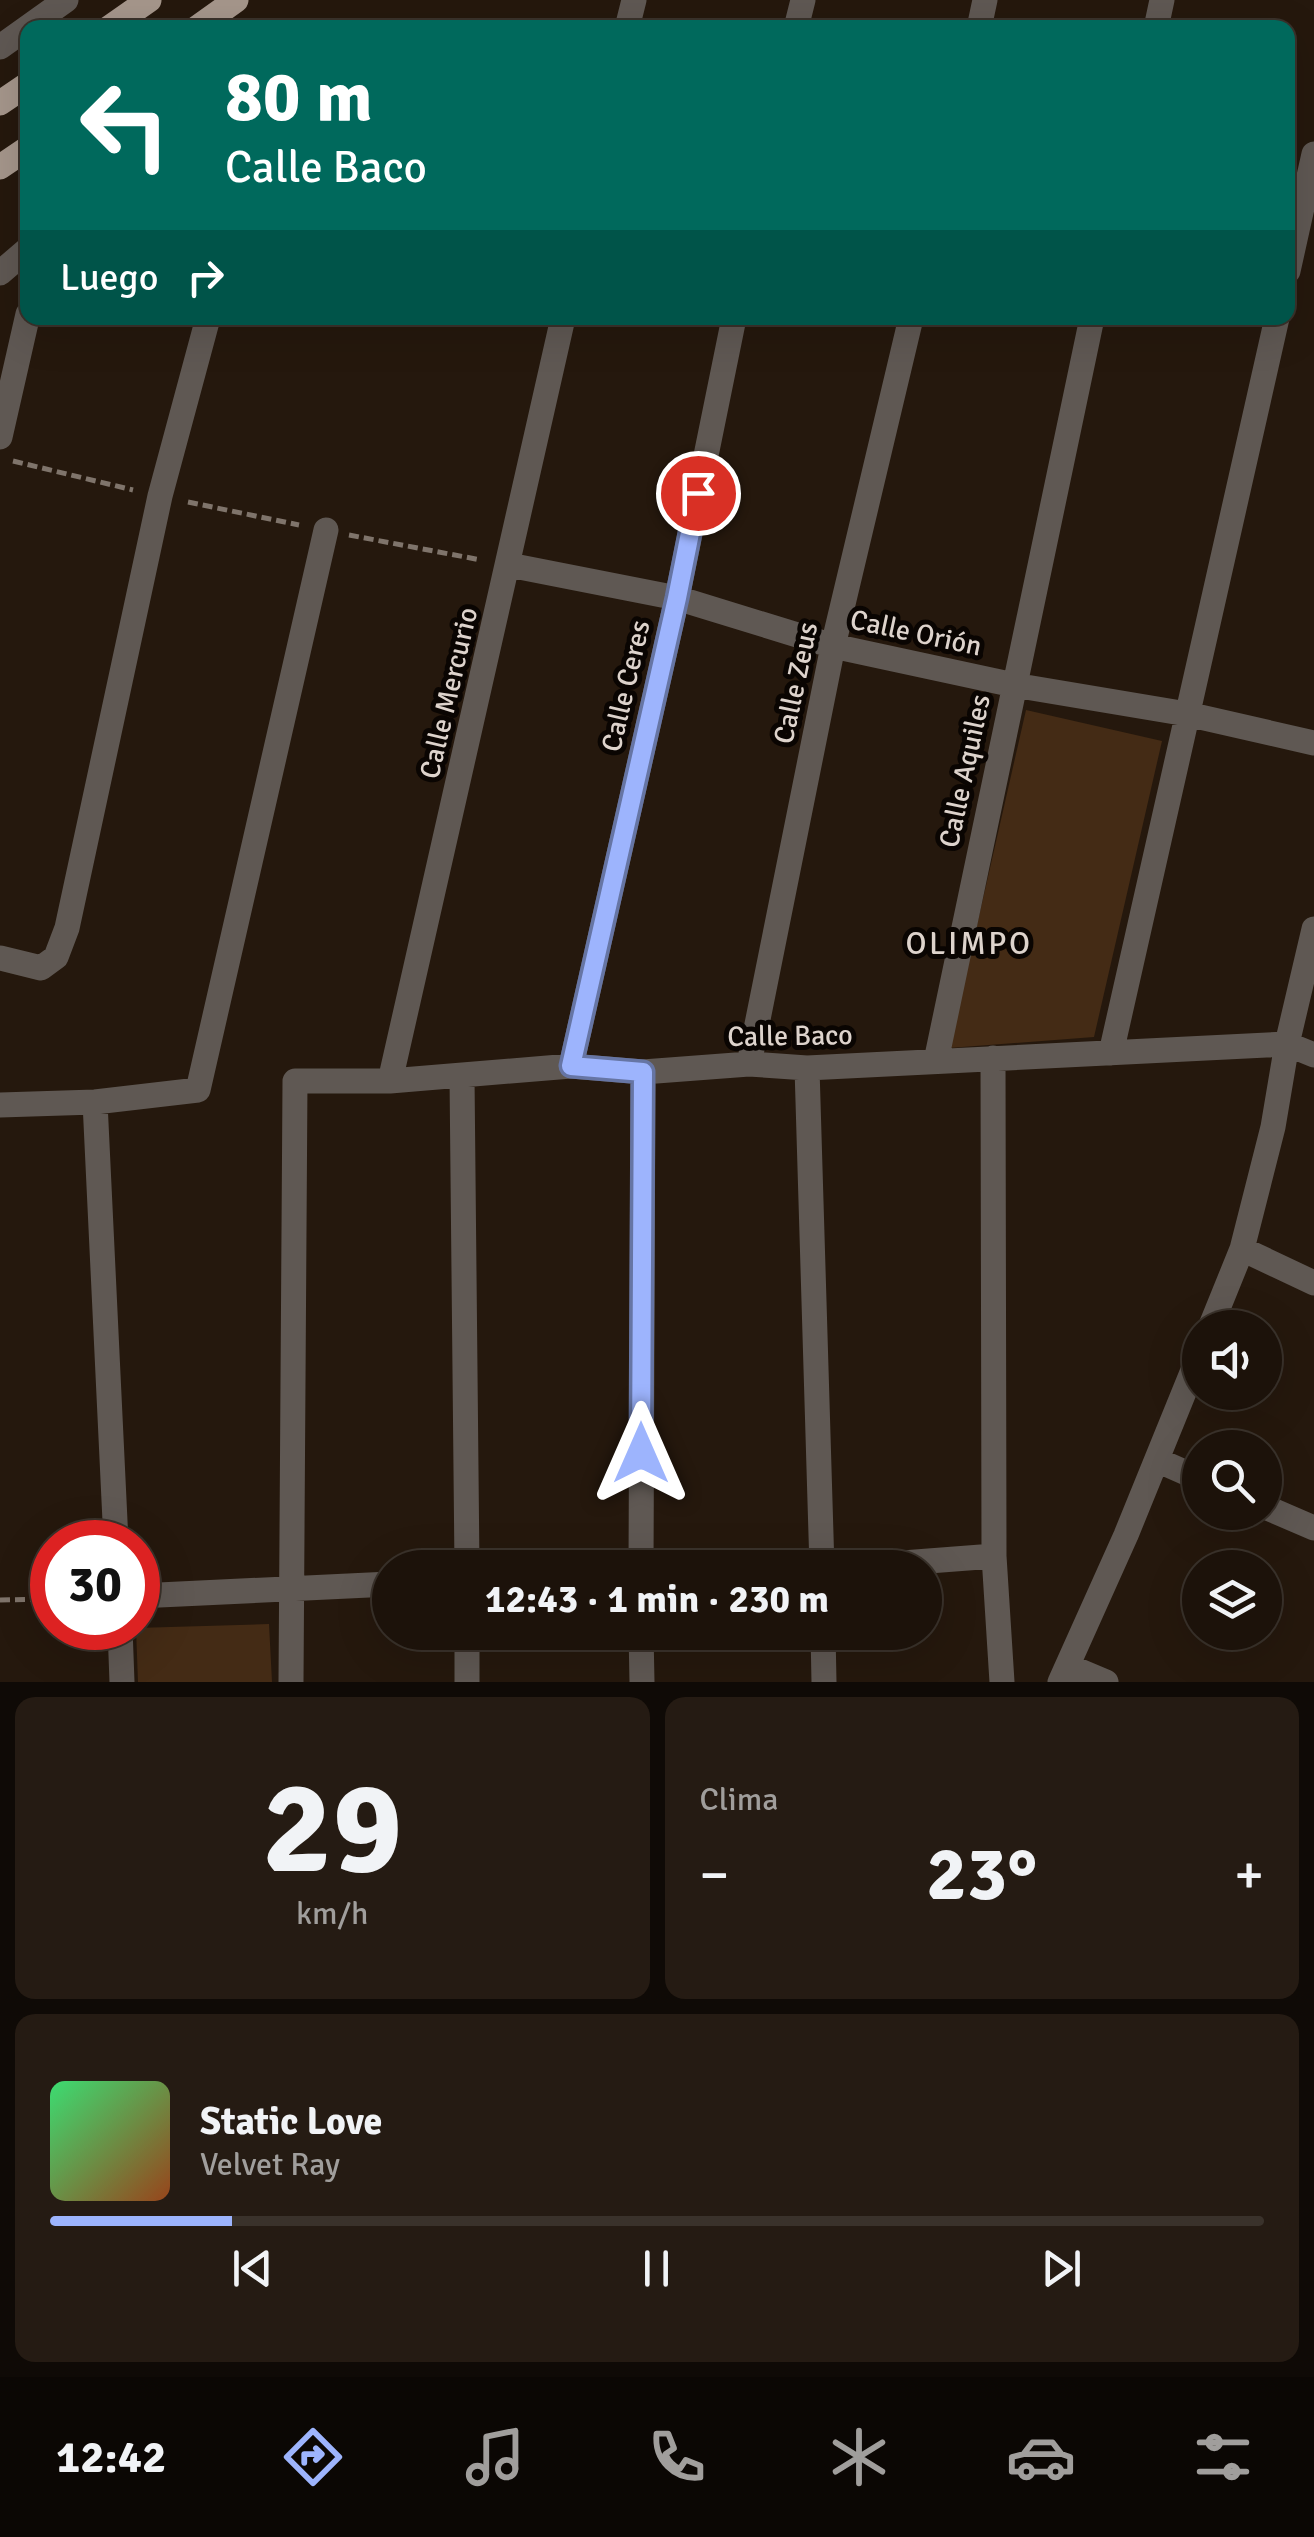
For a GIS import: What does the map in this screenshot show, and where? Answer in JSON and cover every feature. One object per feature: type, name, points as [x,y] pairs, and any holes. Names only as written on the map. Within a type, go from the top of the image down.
[{"type":"main road","points":[[121,20],[150,0]]},
{"type":"main road","points":[[208,20],[236,0]]},
{"type":"street","points":[[38,20],[66,0]]},
{"type":"street","points":[[1299,231],[1314,154]]},
{"type":"street","points":[[0,273],[20,256]]},
{"type":"street","points":[[0,437],[25,325]]},
{"type":"street","points":[[0,958],[40,968],[56,957],[67,928],[160,496],[206,325]]},
{"type":"street","name":"Calle Mercurio","points":[[390,1081],[561,325]]},
{"type":"street","name":"Calle Ceres","points":[[571,1066],[677,598],[733,325]]},
{"type":"street","name":"Calle Zeus","points":[[750,1064],[834,646],[910,325]]},
{"type":"street","name":"Calle Aquiles","points":[[936,1061],[1091,325]]},
{"type":"street","points":[[1110,1052],[1275,325]]},
{"type":"street","points":[[0,1105],[96,1102],[198,1090],[326,530]]},
{"type":"street","name":"Calle Orión","points":[[508,565],[677,598],[834,646],[1014,685],[1187,714],[1314,743]]},
{"type":"street","points":[[1217,1310],[1242,1248],[1273,1127],[1314,929]]},
{"type":"street","points":[[1288,1044],[1314,1054]]},
{"type":"street","name":"Calle Baco","points":[[290,1589],[295,1082],[390,1081],[571,1066],[643,1072],[750,1064],[807,1068],[1288,1044]]},
{"type":"street","points":[[993,1058],[994,1556],[1002,1682]]},
{"type":"street","points":[[807,1068],[821,1550]]},
{"type":"street","points":[[641,1550],[643,1072]]},
{"type":"street","points":[[462,1076],[467,1550]]},
{"type":"street","points":[[96,1102],[115,1520]]},
{"type":"street","points":[[1242,1248],[1314,1283]]},
{"type":"street","points":[[1106,1682],[1064,1674],[1126,1536],[1182,1396]]},
{"type":"street","points":[[1156,1460],[1182,1471]]},
{"type":"street","points":[[1282,1514],[1314,1528]]},
{"type":"street","points":[[942,1560],[994,1556]]},
{"type":"street","points":[[160,1595],[372,1585]]},
{"type":"street","points":[[290,1589],[291,1682]]},
{"type":"street","points":[[121,1650],[122,1682]]},
{"type":"street","points":[[467,1650],[467,1682]]},
{"type":"street","points":[[641,1650],[642,1682]]},
{"type":"street","points":[[823,1650],[824,1682]]},
{"type":"path","points":[[0,458],[160,496],[508,565]]},
{"type":"path","points":[[0,1600],[30,1599]]},
{"type":"shaded area","points":[[1026,710],[1162,741],[1094,1037],[949,1048]]},
{"type":"shaded area","points":[[269,1624],[272,1682],[138,1682],[137,1650],[160,1650],[160,1627]]},
{"type":"district","name":"OLIMPO","points":[[969,943]]},
{"type":"route","points":[[641,1453],[643,1072],[571,1066],[698,493]]}]
